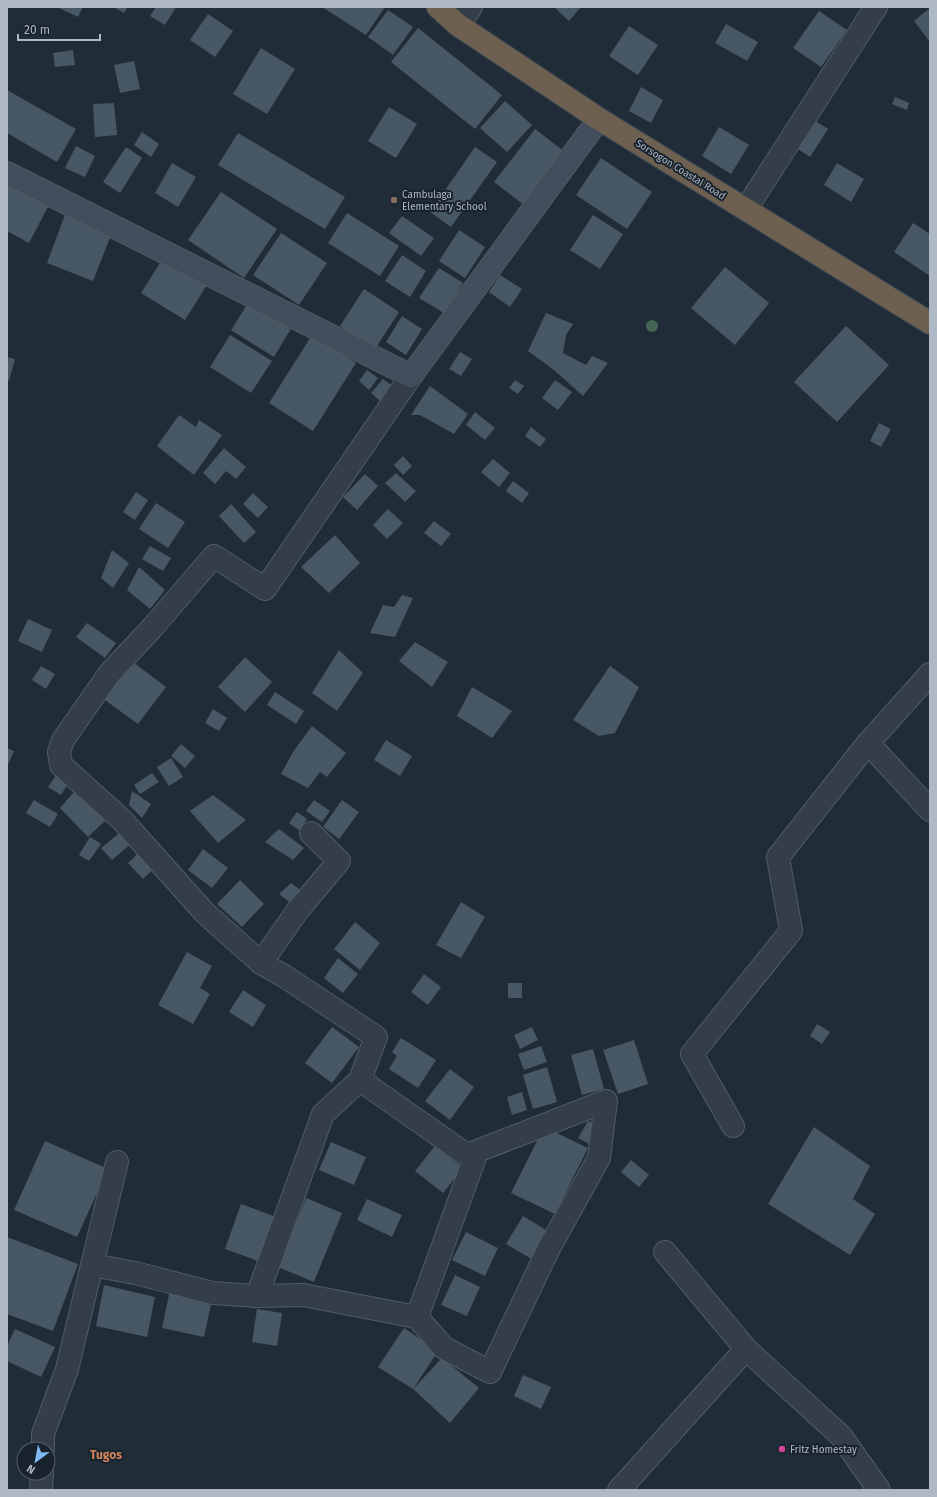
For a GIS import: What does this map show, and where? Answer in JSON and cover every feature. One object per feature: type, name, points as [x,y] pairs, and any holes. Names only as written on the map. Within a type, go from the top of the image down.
[{"type":"highway","name":"Sorsogon Coastal Road","points":[[438,7],[458,25],[599,118],[930,323]]},
{"type":"street","points":[[458,25],[471,7]]},
{"type":"street","points":[[746,209],[876,7]]},
{"type":"street","points":[[257,1296],[323,1114],[360,1080],[376,1037],[284,976],[261,963],[204,913],[122,820],[61,765],[59,752],[63,740],[109,674],[152,628],[214,556],[265,589],[411,376],[599,118]]},
{"type":"street","points":[[7,173],[411,376]]},
{"type":"street","points":[[733,1126],[692,1054],[791,931],[778,857],[868,743],[930,674]]},
{"type":"street","points":[[868,743],[930,810]]},
{"type":"street","points":[[261,963],[298,910],[339,861],[311,833]]},
{"type":"street","points":[[360,1080],[474,1160],[417,1317]]},
{"type":"street","points":[[92,1265],[135,1273],[213,1293],[257,1296],[303,1295],[417,1317],[444,1348],[490,1372],[548,1250],[599,1158],[606,1101],[467,1155]]},
{"type":"street","points":[[43,1441],[43,1434],[67,1369],[116,1162]]},
{"type":"street","points":[[665,1252],[746,1349],[841,1436],[879,1490]]},
{"type":"street","points":[[619,1490],[746,1349]]},
{"type":"building","points":[[83,7],[78,17],[59,8]]},
{"type":"building","points":[[113,7],[128,7],[124,13]]},
{"type":"building","points":[[156,7],[176,7],[165,25],[150,16]]},
{"type":"building","points":[[322,7],[385,7],[366,35]]},
{"type":"building","points":[[554,7],[581,7],[569,21]]},
{"type":"building","points":[[930,8],[930,42],[914,21]]},
{"type":"building","points":[[388,10],[413,27],[393,55],[368,37]]},
{"type":"building","points":[[819,11],[847,30],[821,67],[793,48]]},
{"type":"building","points":[[208,14],[233,31],[215,57],[190,40]]},
{"type":"building","points":[[726,24],[758,42],[747,61],[715,43]]},
{"type":"building","points":[[629,26],[658,45],[638,75],[609,56]]},
{"type":"building","points":[[418,28],[502,95],[475,129],[391,62]]},
{"type":"building","points":[[261,48],[295,69],[267,114],[233,94]]},
{"type":"building","points":[[73,50],[75,65],[55,67],[53,53]]},
{"type":"building","points":[[134,61],[140,89],[120,93],[114,65]]},
{"type":"building","points":[[641,87],[663,100],[651,123],[629,111]]},
{"type":"building","points":[[7,90],[76,129],[57,162],[7,133]]},
{"type":"building","points":[[895,97],[909,103],[907,110],[892,104]]},
{"type":"building","points":[[505,101],[532,125],[507,152],[480,128]]},
{"type":"building","points":[[114,103],[117,135],[95,137],[93,104]]},
{"type":"building","points":[[389,107],[417,124],[396,158],[368,141]]},
{"type":"building","points":[[809,117],[828,129],[810,157],[792,145]]},
{"type":"building","points":[[719,127],[749,145],[731,174],[702,156]]},
{"type":"building","points":[[535,129],[565,152],[524,205],[494,182]]},
{"type":"building","points":[[142,132],[159,144],[151,157],[134,145]]},
{"type":"building","points":[[238,133],[345,197],[325,229],[218,165]]},
{"type":"building","points":[[76,146],[95,156],[85,177],[65,168]]},
{"type":"building","points":[[126,147],[142,158],[120,193],[103,182]]},
{"type":"building","points":[[475,147],[497,162],[451,227],[430,212]]},
{"type":"building","points":[[601,158],[652,192],[627,229],[576,195]]},
{"type":"building","points":[[172,163],[196,177],[178,207],[155,193]]},
{"type":"building","points":[[837,163],[864,179],[851,202],[824,185]]},
{"type":"building","points":[[8,183],[49,205],[29,243],[7,231]]},
{"type":"building","points":[[221,192],[277,229],[244,278],[188,240]]},
{"type":"building","points":[[66,212],[113,230],[93,281],[47,263]]},
{"type":"building","points":[[347,213],[399,246],[380,276],[328,243]]},
{"type":"building","points":[[593,215],[623,234],[600,269],[570,250]]},
{"type":"building","points":[[402,216],[434,238],[421,256],[389,233]]},
{"type":"building","points":[[913,223],[930,234],[930,276],[894,252]]},
{"type":"building","points":[[459,230],[485,247],[465,278],[439,261]]},
{"type":"building","points":[[281,233],[327,263],[299,305],[253,275]]},
{"type":"building","points":[[402,255],[426,271],[410,297],[385,281]]},
{"type":"building","points":[[163,258],[207,285],[185,320],[141,293]]},
{"type":"building","points":[[725,267],[769,303],[735,345],[691,308]]},
{"type":"building","points":[[439,268],[463,283],[444,313],[419,298]]},
{"type":"building","points":[[500,275],[522,289],[510,307],[489,292]]},
{"type":"building","points":[[364,289],[399,312],[375,349],[340,326]]},
{"type":"building","points":[[250,300],[292,327],[274,357],[231,330]]},
{"type":"building","points":[[546,313],[573,324],[566,335],[563,353],[586,365],[592,356],[608,363],[583,396],[554,370],[528,351]]},
{"type":"building","points":[[402,316],[422,329],[406,355],[386,342]]},
{"type":"building","points":[[846,326],[889,365],[837,422],[794,382]]},
{"type":"building","points":[[230,335],[272,361],[251,393],[210,367]]},
{"type":"building","points":[[312,335],[356,363],[313,431],[269,403]]},
{"type":"building","points":[[460,352],[472,359],[461,376],[449,369]]},
{"type":"building","points":[[7,357],[15,359],[9,381],[7,380]]},
{"type":"building","points":[[367,370],[378,378],[369,390],[359,381]]},
{"type":"building","points":[[383,379],[394,387],[381,402],[371,393]]},
{"type":"building","points":[[515,380],[524,386],[518,394],[509,388]]},
{"type":"building","points":[[555,380],[572,392],[558,410],[542,398]]},
{"type":"building","points":[[430,386],[468,414],[454,434],[420,415],[411,415]]},
{"type":"building","points":[[475,412],[495,428],[485,440],[466,425]]},
{"type":"building","points":[[179,415],[196,427],[199,420],[222,435],[194,475],[157,446]]},
{"type":"building","points":[[879,423],[891,429],[881,447],[870,441]]},
{"type":"building","points":[[531,427],[546,439],[540,447],[525,436]]},
{"type":"building","points":[[224,448],[246,467],[236,479],[226,471],[215,484],[203,473]]},
{"type":"building","points":[[403,456],[412,466],[403,475],[394,465]]},
{"type":"building","points":[[493,459],[510,473],[499,487],[481,472]]},
{"type":"building","points":[[396,473],[416,491],[405,502],[385,483]]},
{"type":"building","points":[[365,474],[378,486],[357,510],[343,497]]},
{"type":"building","points":[[513,481],[529,493],[522,503],[506,491]]},
{"type":"building","points":[[136,492],[148,500],[135,520],[123,512]]},
{"type":"building","points":[[253,493],[268,507],[258,518],[243,504]]},
{"type":"building","points":[[156,503],[185,522],[168,548],[139,529]]},
{"type":"building","points":[[231,504],[256,532],[244,543],[219,516]]},
{"type":"building","points":[[388,509],[403,523],[387,539],[373,525]]},
{"type":"building","points":[[434,521],[451,534],[441,546],[424,533]]},
{"type":"building","points":[[335,535],[360,563],[329,593],[301,567]]},
{"type":"building","points":[[150,546],[171,558],[163,571],[142,559]]},
{"type":"building","points":[[112,550],[129,563],[113,588],[101,578]]},
{"type":"building","points":[[139,567],[165,590],[150,609],[127,590]]},
{"type":"building","points":[[402,595],[413,598],[395,637],[370,633],[383,605],[394,607]]},
{"type":"building","points":[[28,619],[52,630],[42,652],[18,641]]},
{"type":"building","points":[[87,623],[116,643],[105,658],[76,637]]},
{"type":"building","points":[[415,642],[448,662],[432,687],[399,661]]},
{"type":"building","points":[[339,650],[363,673],[337,711],[312,693]]},
{"type":"building","points":[[126,657],[166,687],[138,724],[98,695]]},
{"type":"building","points":[[245,657],[272,682],[245,712],[218,687]]},
{"type":"building","points":[[41,666],[55,674],[46,689],[32,680]]},
{"type":"building","points":[[610,666],[639,687],[615,733],[599,736],[573,720]]},
{"type":"building","points":[[472,687],[512,711],[492,738],[457,716]]},
{"type":"building","points":[[275,692],[304,711],[296,724],[267,705]]},
{"type":"building","points":[[213,709],[227,718],[219,731],[205,723]]},
{"type":"building","points":[[312,726],[346,753],[327,777],[320,772],[308,788],[281,774],[293,752]]},
{"type":"building","points":[[386,740],[412,756],[400,776],[374,760]]},
{"type":"building","points":[[181,744],[195,756],[185,768],[171,756]]},
{"type":"building","points":[[7,748],[14,751],[7,767]]},
{"type":"building","points":[[171,758],[183,777],[169,786],[157,767]]},
{"type":"building","points":[[152,773],[159,782],[140,794],[134,785]]},
{"type":"building","points":[[57,774],[69,782],[61,795],[48,787]]},
{"type":"building","points":[[80,785],[108,818],[88,837],[60,808]]},
{"type":"building","points":[[132,791],[151,804],[142,818],[129,805]]},
{"type":"building","points":[[213,795],[246,820],[218,843],[190,811]]},
{"type":"building","points":[[34,800],[58,814],[50,827],[26,813]]},
{"type":"building","points":[[314,800],[330,811],[322,822],[306,811]]},
{"type":"building","points":[[342,800],[359,812],[339,839],[323,827]]},
{"type":"building","points":[[297,812],[307,819],[299,830],[289,823]]},
{"type":"building","points":[[279,829],[304,848],[293,860],[265,842]]},
{"type":"building","points":[[123,830],[133,842],[112,860],[101,848]]},
{"type":"building","points":[[90,837],[101,844],[89,861],[79,855]]},
{"type":"building","points":[[144,848],[159,864],[143,879],[128,863]]},
{"type":"building","points":[[203,849],[228,868],[212,888],[188,870]]},
{"type":"building","points":[[240,880],[264,904],[242,927],[217,904]]},
{"type":"building","points":[[291,883],[306,894],[297,908],[279,894]]},
{"type":"building","points":[[461,902],[485,917],[461,958],[436,945]]},
{"type":"building","points":[[355,922],[380,943],[360,970],[334,949]]},
{"type":"building","points":[[187,952],[212,966],[200,988],[210,994],[193,1024],[158,1005]]},
{"type":"building","points":[[338,958],[358,974],[343,993],[324,978]]},
{"type":"building","points":[[424,974],[441,987],[428,1005],[411,992]]},
{"type":"building","points":[[508,983],[522,983],[522,998],[508,998]]},
{"type":"building","points":[[243,990],[266,1005],[253,1027],[229,1012]]},
{"type":"building","points":[[817,1024],[830,1032],[822,1044],[810,1036]]},
{"type":"building","points":[[332,1027],[359,1047],[332,1083],[305,1063]]},
{"type":"building","points":[[532,1027],[538,1040],[520,1049],[514,1035]]},
{"type":"building","points":[[401,1038],[436,1060],[418,1088],[389,1069],[397,1056],[392,1052]]},
{"type":"building","points":[[634,1040],[648,1084],[618,1094],[603,1050]]},
{"type":"building","points":[[541,1046],[547,1062],[524,1070],[518,1054]]},
{"type":"building","points":[[593,1049],[604,1089],[582,1095],[571,1055]]},
{"type":"building","points":[[547,1067],[557,1102],[533,1109],[523,1075]]},
{"type":"building","points":[[450,1069],[474,1087],[450,1120],[425,1101]]},
{"type":"building","points":[[522,1092],[527,1110],[512,1115],[507,1097]]},
{"type":"building","points":[[588,1121],[602,1128],[593,1146],[578,1138]]},
{"type":"building","points":[[544,1127],[588,1148],[555,1214],[511,1193]]},
{"type":"building","points":[[814,1127],[870,1166],[853,1199],[875,1214],[850,1255],[768,1204]]},
{"type":"building","points":[[45,1141],[108,1169],[77,1237],[14,1210]]},
{"type":"building","points":[[331,1142],[366,1157],[354,1185],[319,1170]]},
{"type":"building","points":[[435,1146],[463,1168],[443,1193],[415,1171]]},
{"type":"building","points":[[631,1160],[649,1175],[639,1187],[621,1172]]},
{"type":"building","points":[[306,1198],[342,1213],[314,1282],[278,1267]]},
{"type":"building","points":[[367,1199],[402,1215],[392,1237],[357,1220]]},
{"type":"building","points":[[241,1204],[276,1217],[261,1262],[225,1249]]},
{"type":"building","points":[[523,1216],[551,1233],[535,1261],[506,1244]]},
{"type":"building","points":[[466,1232],[498,1248],[485,1276],[452,1260]]},
{"type":"building","points":[[7,1237],[78,1264],[53,1331],[7,1314]]},
{"type":"building","points":[[455,1275],[480,1287],[467,1316],[441,1305]]},
{"type":"building","points":[[104,1285],[155,1297],[147,1337],[96,1326]]},
{"type":"building","points":[[170,1290],[212,1299],[204,1337],[162,1328]]},
{"type":"building","points":[[257,1309],[282,1313],[277,1346],[252,1342]]},
{"type":"building","points":[[404,1328],[438,1351],[413,1389],[378,1367]]},
{"type":"building","points":[[15,1329],[55,1347],[41,1377],[7,1361],[7,1346]]},
{"type":"building","points":[[442,1358],[479,1388],[450,1423],[413,1389]]},
{"type":"building","points":[[523,1375],[551,1387],[541,1409],[514,1396]]},
{"type":"place","name":"Cambulaga Elementary School","points":[[394,200]]},
{"type":"place","name":"Fritz Homestay","points":[[782,1449]]},
{"type":"district","name":"Tugos","points":[[106,1455]]}]
